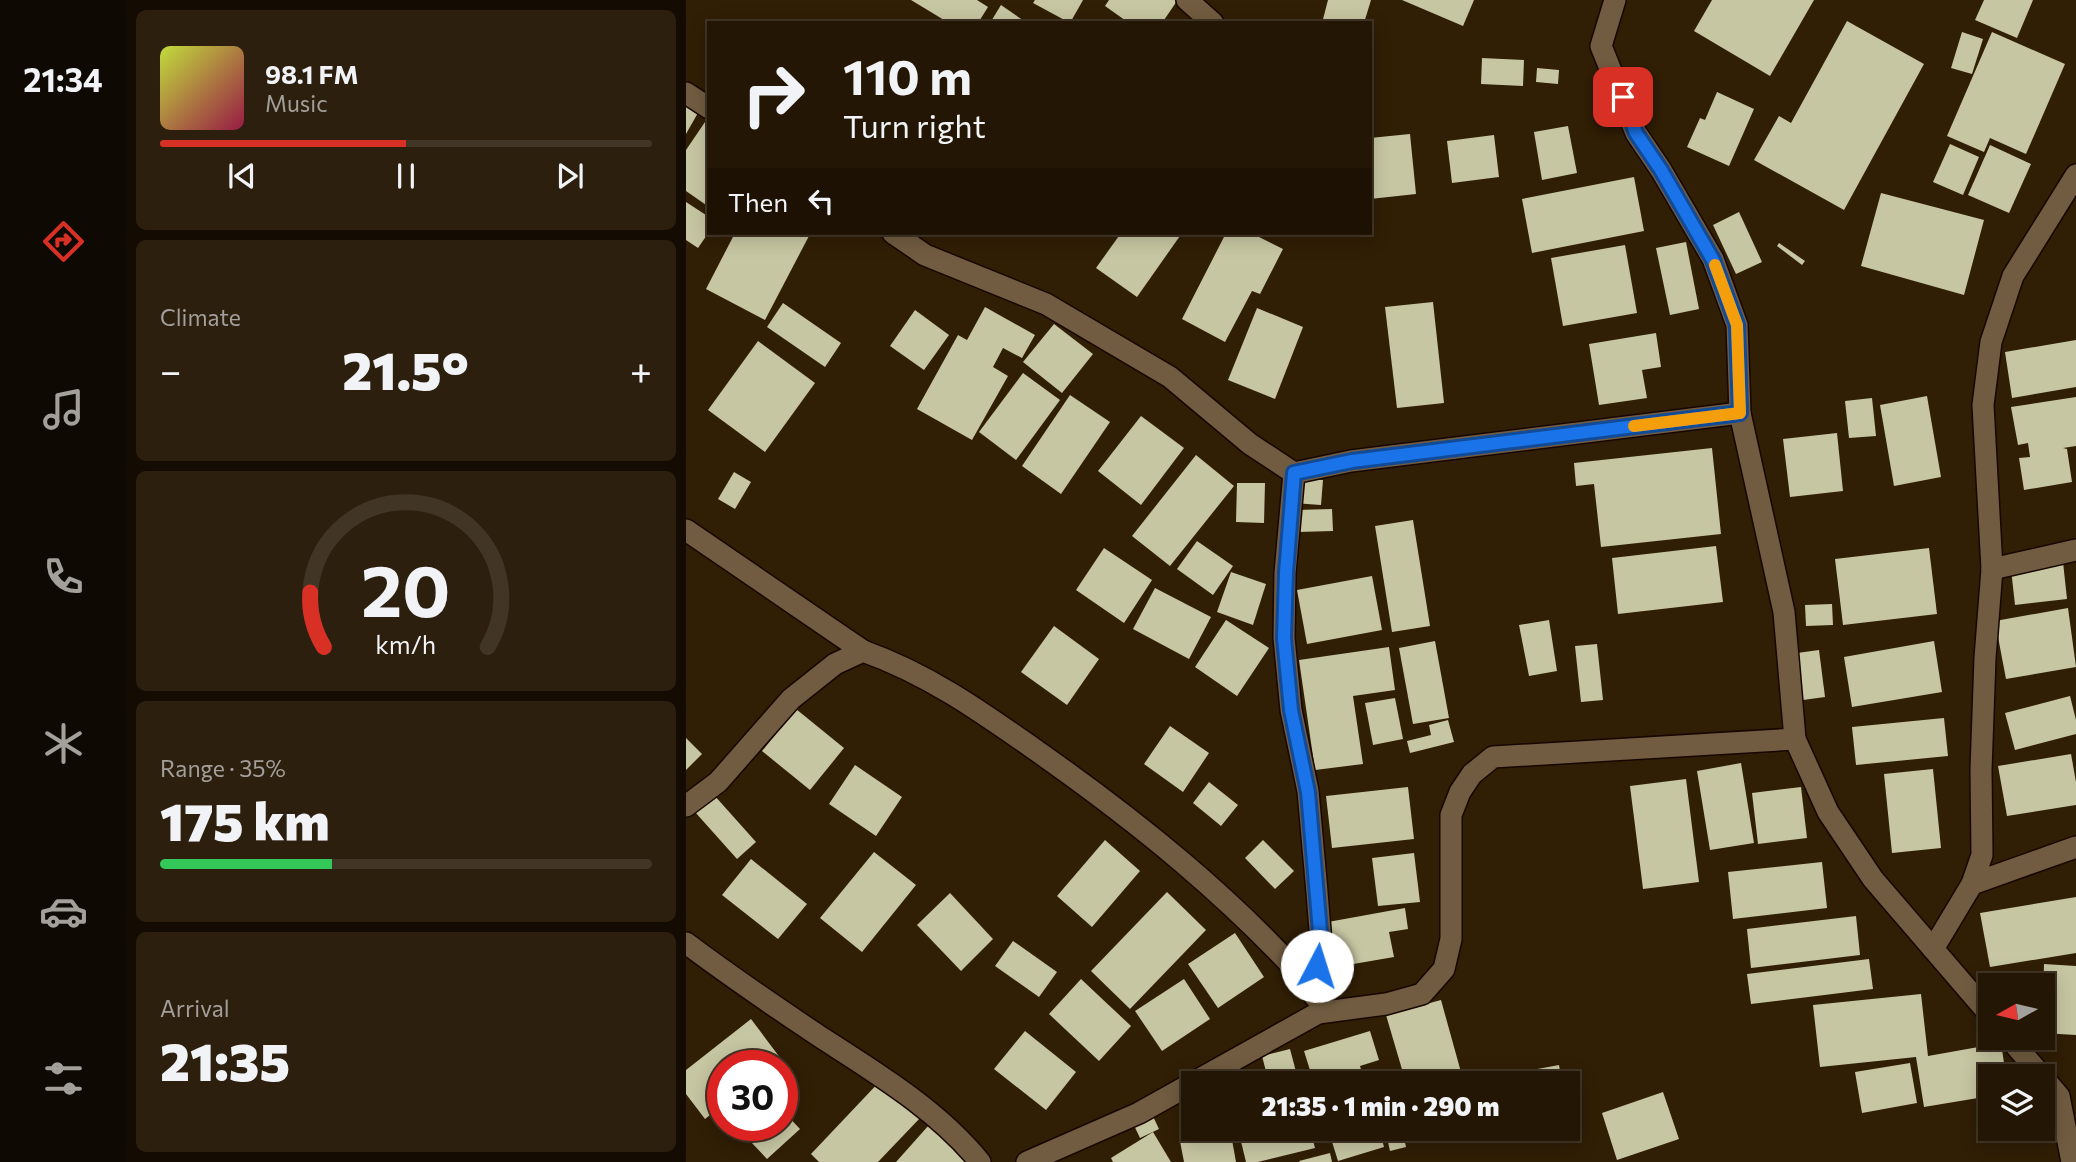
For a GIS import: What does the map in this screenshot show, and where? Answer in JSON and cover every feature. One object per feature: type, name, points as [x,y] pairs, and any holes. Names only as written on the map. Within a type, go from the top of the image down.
[{"type":"street","points":[[1187,0],[1211,21]]},
{"type":"street","points":[[1615,0],[1601,46],[1636,133],[1661,170],[1713,260],[1737,325],[1740,413],[1784,612],[1795,738],[1836,823],[1873,879],[1978,1001]]},
{"type":"street","points":[[686,93],[707,107]]},
{"type":"street","points":[[1933,949],[1972,884],[1982,855],[1981,770],[1985,658],[1992,569],[1983,405],[1991,342],[2013,276],[2076,175]]},
{"type":"street","points":[[896,235],[925,255],[1046,304],[1170,377],[1250,444],[1294,473],[1364,460],[1740,413]]},
{"type":"street","points":[[1294,473],[1284,638],[1291,710],[1308,792],[1321,943],[1313,989],[1318,1013]]},
{"type":"street","points":[[686,530],[863,651],[900,664],[935,683],[996,722],[1099,795],[1153,836],[1269,939],[1313,989]]},
{"type":"street","points":[[1992,569],[2076,550]]},
{"type":"street","points":[[686,806],[718,782],[791,699],[835,664],[863,651]]},
{"type":"street","points":[[1027,1162],[1139,1113],[1318,1013],[1386,1004],[1422,994],[1444,969],[1451,939],[1451,815],[1460,792],[1472,774],[1493,757],[1795,738]]},
{"type":"street","points":[[1972,884],[2076,847]]},
{"type":"street","points":[[686,943],[748,989],[883,1077],[958,1136],[979,1162]]},
{"type":"street","points":[[2019,1050],[2059,1096],[2072,1162]]},
{"type":"building","points":[[911,0],[977,0],[988,7],[979,21],[946,21]]},
{"type":"building","points":[[1035,0],[1083,0],[1071,21],[1033,3]]},
{"type":"building","points":[[1109,0],[1177,1],[1163,21],[1126,21],[1105,6]]},
{"type":"building","points":[[1328,0],[1371,0],[1365,21],[1323,21]]},
{"type":"building","points":[[1402,0],[1474,0],[1463,26]]},
{"type":"building","points":[[1712,0],[1814,0],[1770,76],[1694,31]]},
{"type":"building","points":[[1984,0],[2033,0],[2017,38],[1975,20]]},
{"type":"building","points":[[1001,5],[1024,21],[991,21]]},
{"type":"building","points":[[1847,21],[1924,64],[1844,210],[1754,160],[1779,116],[1791,123]]},
{"type":"building","points":[[1962,32],[1983,39],[1972,74],[1951,68]]},
{"type":"building","points":[[1992,32],[2065,64],[2026,154],[1990,138],[1984,152],[1947,136]]},
{"type":"building","points":[[1482,58],[1524,60],[1523,86],[1481,84]]},
{"type":"building","points":[[1537,68],[1559,70],[1558,84],[1536,82]]},
{"type":"building","points":[[1717,92],[1754,109],[1729,166],[1687,147],[1700,118],[1705,120]]},
{"type":"building","points":[[686,104],[699,111],[686,134]]},
{"type":"building","points":[[705,122],[707,206],[686,191],[686,150]]},
{"type":"building","points":[[1568,126],[1577,173],[1542,180],[1534,132]]},
{"type":"building","points":[[1410,134],[1416,194],[1372,199],[1372,138]]},
{"type":"building","points":[[1494,135],[1499,177],[1452,183],[1447,141]]},
{"type":"building","points":[[1950,144],[1979,157],[1963,195],[1933,182]]},
{"type":"building","points":[[1990,145],[2031,164],[2009,213],[1968,195]]},
{"type":"building","points":[[1634,177],[1644,231],[1532,253],[1522,199]]},
{"type":"building","points":[[1881,193],[1984,220],[1964,295],[1861,266]]},
{"type":"building","points":[[686,202],[707,216],[707,235],[698,248],[686,240]]},
{"type":"building","points":[[1739,212],[1762,262],[1736,274],[1713,225]]},
{"type":"building","points":[[734,235],[809,235],[765,320],[706,289]]},
{"type":"building","points":[[1120,235],[1181,235],[1137,297],[1096,268]]},
{"type":"building","points":[[1225,235],[1255,235],[1283,249],[1260,294],[1252,291],[1225,342],[1182,319]]},
{"type":"building","points":[[1686,242],[1699,309],[1670,315],[1656,248]]},
{"type":"building","points":[[1779,243],[1805,261],[1802,265],[1777,246]]},
{"type":"building","points":[[1625,245],[1637,313],[1563,326],[1551,258]]},
{"type":"building","points":[[1433,302],[1444,403],[1397,408],[1385,307]]},
{"type":"building","points":[[783,303],[841,343],[825,367],[767,327]]},
{"type":"building","points":[[985,307],[1035,335],[1022,358],[1003,348],[993,367],[1008,376],[972,440],[917,409],[958,335],[967,340]]},
{"type":"building","points":[[1257,308],[1303,327],[1275,399],[1228,380]]},
{"type":"building","points":[[915,310],[949,335],[924,370],[890,346]]},
{"type":"building","points":[[1054,324],[1093,354],[1062,393],[1023,362]]},
{"type":"building","points":[[1656,333],[1661,367],[1642,370],[1647,398],[1599,405],[1589,344]]},
{"type":"building","points":[[2076,340],[2076,387],[2012,398],[2005,352]]},
{"type":"building","points":[[758,341],[815,383],[765,452],[708,410]]},
{"type":"building","points":[[1023,373],[1060,400],[1016,460],[979,432]]},
{"type":"building","points":[[1070,395],[1110,422],[1061,494],[1022,466]]},
{"type":"building","points":[[1927,396],[1941,477],[1894,486],[1880,405]]},
{"type":"building","points":[[2076,397],[2076,446],[2063,448],[2067,449],[2072,482],[2024,490],[2019,458],[2030,457],[2028,443],[2018,445],[2011,407]]},
{"type":"building","points":[[1872,398],[1876,436],[1849,438],[1845,401]]},
{"type":"building","points":[[1141,416],[1184,448],[1141,505],[1098,471]]},
{"type":"building","points":[[1837,433],[1843,491],[1790,497],[1783,439]]},
{"type":"building","points":[[1712,448],[1721,534],[1601,547],[1594,484],[1576,486],[1574,463]]},
{"type":"building","points":[[1196,455],[1234,486],[1170,566],[1132,536]]},
{"type":"building","points":[[734,472],[751,482],[735,509],[718,499]]},
{"type":"building","points":[[1295,478],[1323,480],[1321,505],[1293,503]]},
{"type":"building","points":[[1237,483],[1265,483],[1264,523],[1236,522]]},
{"type":"building","points":[[1332,509],[1333,531],[1298,532],[1296,510]]},
{"type":"building","points":[[1413,520],[1430,626],[1392,632],[1375,526]]},
{"type":"building","points":[[1197,541],[1233,566],[1213,595],[1177,569]]},
{"type":"building","points":[[1716,546],[1723,602],[1618,614],[1612,558]]},
{"type":"building","points":[[1104,548],[1152,580],[1124,623],[1076,590]]},
{"type":"building","points":[[1929,548],[1937,614],[1843,625],[1835,559]]},
{"type":"building","points":[[2063,562],[2067,599],[2015,605],[2011,569]]},
{"type":"building","points":[[1231,572],[1266,584],[1253,625],[1217,612]]},
{"type":"building","points":[[1372,576],[1382,630],[1307,644],[1297,590]]},
{"type":"building","points":[[1155,588],[1211,617],[1189,659],[1133,629]]},
{"type":"building","points":[[1832,604],[1833,625],[1806,626],[1805,605]]},
{"type":"building","points":[[2068,608],[2076,667],[2006,679],[1995,621]]},
{"type":"building","points":[[1226,620],[1269,648],[1237,696],[1195,667]]},
{"type":"building","points":[[1549,620],[1557,671],[1529,676],[1519,625]]},
{"type":"building","points":[[1054,626],[1099,659],[1067,705],[1021,672]]},
{"type":"building","points":[[1435,641],[1449,718],[1413,724],[1399,648]]},
{"type":"building","points":[[1934,641],[1942,692],[1852,707],[1844,657]]},
{"type":"building","points":[[1597,644],[1603,700],[1581,702],[1575,646]]},
{"type":"building","points":[[1389,647],[1395,690],[1353,696],[1363,764],[1315,770],[1299,660]]},
{"type":"building","points":[[1819,650],[1825,697],[1803,700],[1797,653]]},
{"type":"building","points":[[2070,696],[2076,720],[2076,734],[2015,750],[2005,713]]},
{"type":"building","points":[[1395,698],[1403,739],[1373,745],[1365,703]]},
{"type":"building","points":[[796,709],[844,748],[810,790],[762,751]]},
{"type":"building","points":[[1944,718],[1948,756],[1856,765],[1852,727]]},
{"type":"building","points":[[1448,720],[1454,742],[1410,753],[1407,741],[1431,735],[1429,725]]},
{"type":"building","points":[[1170,726],[1209,753],[1183,792],[1144,764]]},
{"type":"building","points":[[686,738],[702,754],[686,770]]},
{"type":"building","points":[[2071,754],[2076,782],[2076,805],[2007,816],[1998,766]]},
{"type":"building","points":[[1741,763],[1754,843],[1710,850],[1697,771]]},
{"type":"building","points":[[855,765],[902,797],[876,836],[829,804]]},
{"type":"building","points":[[1933,769],[1941,848],[1892,853],[1884,774]]},
{"type":"building","points":[[1686,779],[1699,882],[1643,889],[1630,786]]},
{"type":"building","points":[[1209,782],[1238,805],[1221,826],[1193,803]]},
{"type":"building","points":[[1408,787],[1414,839],[1332,848],[1326,796]]},
{"type":"building","points":[[1801,787],[1807,838],[1758,844],[1752,793]]},
{"type":"building","points":[[714,795],[756,842],[737,859],[695,812]]},
{"type":"building","points":[[1105,840],[1140,871],[1092,927],[1057,896]]},
{"type":"building","points":[[1263,840],[1294,871],[1275,889],[1245,858]]},
{"type":"building","points":[[874,852],[916,885],[862,952],[820,918]]},
{"type":"building","points":[[1414,853],[1420,902],[1378,906],[1372,858]]},
{"type":"building","points":[[751,859],[807,904],[778,939],[722,895]]},
{"type":"building","points":[[1822,862],[1827,908],[1733,919],[1728,872]]},
{"type":"building","points":[[1167,892],[1206,930],[1130,1009],[1091,971]]},
{"type":"building","points":[[950,893],[993,939],[961,971],[917,925]]},
{"type":"building","points":[[2076,897],[2076,953],[1990,967],[1980,913]]},
{"type":"building","points":[[1405,908],[1408,929],[1389,932],[1394,957],[1336,967],[1328,922]]},
{"type":"building","points":[[1856,916],[1860,955],[1751,968],[1747,929]]},
{"type":"building","points":[[1235,933],[1264,977],[1218,1008],[1188,964]]},
{"type":"building","points":[[1013,941],[1057,972],[1039,997],[995,966]]},
{"type":"building","points":[[1869,959],[1873,989],[1751,1004],[1747,974]]},
{"type":"building","points":[[2044,964],[2076,966],[2076,1035],[2055,1034],[2055,973],[2044,973]]},
{"type":"building","points":[[1081,979],[1131,1026],[1099,1061],[1049,1014]]},
{"type":"building","points":[[1184,979],[1210,1019],[1162,1051],[1135,1011]]},
{"type":"building","points":[[1921,994],[1928,1056],[1978,1047],[1978,1050],[2002,1050],[2004,1064],[1978,1064],[1978,1098],[1924,1107],[1916,1057],[1820,1067],[1813,1005]]},
{"type":"building","points":[[1441,1000],[1461,1071],[1402,1071],[1386,1015]]},
{"type":"building","points":[[751,1019],[774,1050],[711,1050]]},
{"type":"building","points":[[1025,1031],[1076,1072],[1046,1110],[994,1069]]},
{"type":"building","points":[[1370,1031],[1379,1060],[1360,1066],[1361,1071],[1310,1071],[1304,1051]]},
{"type":"building","points":[[1290,1049],[1296,1071],[1266,1071],[1262,1056]]},
{"type":"building","points":[[707,1054],[705,1119],[686,1094],[686,1070]]},
{"type":"building","points":[[1910,1063],[1917,1103],[1862,1113],[1855,1072]]},
{"type":"building","points":[[1559,1065],[1560,1071],[1526,1071]]},
{"type":"building","points":[[882,1079],[921,1117],[878,1162],[819,1162],[811,1154]]},
{"type":"building","points":[[1663,1092],[1679,1139],[1617,1160],[1602,1113]]},
{"type":"building","points":[[1150,1110],[1159,1129],[1140,1138],[1131,1119]]},
{"type":"building","points":[[929,1125],[969,1162],[896,1162]]},
{"type":"building","points":[[1153,1132],[1171,1162],[1113,1162],[1111,1158]]},
{"type":"building","points":[[1179,1136],[1181,1141],[1232,1141],[1236,1162],[1184,1162]]},
{"type":"building","points":[[750,1141],[787,1141],[767,1159]]},
{"type":"building","points":[[1241,1141],[1313,1141],[1315,1148],[1258,1162],[1246,1162]]},
{"type":"building","points":[[1332,1141],[1382,1141],[1384,1147],[1338,1161]]},
{"type":"building","points":[[1388,1141],[1405,1141],[1406,1147],[1390,1151]]},
{"type":"building","points":[[1330,1153],[1332,1162],[1299,1161]]},
{"type":"slow traffic","points":[[1634,426],[1740,413],[1737,325],[1715,265]]},
{"type":"route","points":[[1317,966],[1321,943],[1308,792],[1291,710],[1284,638],[1294,473],[1352,461],[1740,413],[1737,325],[1713,260],[1661,170],[1636,133],[1623,97]]}]
